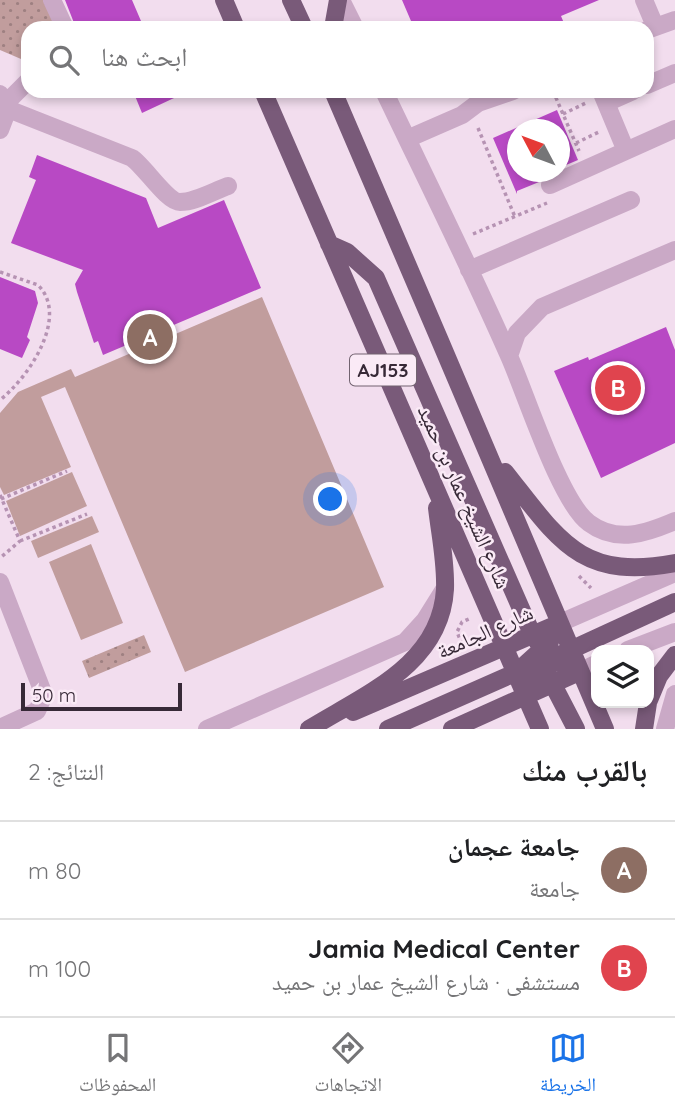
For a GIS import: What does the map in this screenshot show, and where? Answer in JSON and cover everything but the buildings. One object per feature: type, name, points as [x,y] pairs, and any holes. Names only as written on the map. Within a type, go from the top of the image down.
[{"type":"main road","points":[[223,0],[233,21]]},
{"type":"main road","points":[[291,0],[301,21]]},
{"type":"main road","name":"شارع الشيخ عمار بن حميد","points":[[266,98],[540,729]]},
{"type":"main road","name":"شارع الشيخ عمار بن حميد","points":[[336,98],[492,456],[579,672],[605,729]]},
{"type":"main road","points":[[329,244],[347,252],[376,278],[576,729]]},
{"type":"main road","points":[[492,456],[555,534],[591,561],[636,569],[675,563]]},
{"type":"main road","points":[[310,729],[386,681],[416,658],[438,626],[445,589],[434,487]]},
{"type":"main road","points":[[388,729],[675,602]]},
{"type":"main road","points":[[526,695],[560,623]]},
{"type":"main road","name":"شارع الجامعة","points":[[310,729],[560,623]]},
{"type":"main road","points":[[505,648],[579,672]]},
{"type":"main road","points":[[654,687],[675,655]]},
{"type":"main road","points":[[452,729],[579,672]]},
{"type":"main road","points":[[644,729],[647,708]]},
{"type":"street","points":[[52,0],[62,21]]},
{"type":"street","points":[[644,0],[649,21]]},
{"type":"street","points":[[345,10],[362,21]]},
{"type":"street","points":[[654,27],[675,20]]},
{"type":"street","points":[[654,82],[675,73]]},
{"type":"street","points":[[0,130],[5,102],[21,87]]},
{"type":"street","points":[[388,98],[509,356],[569,500],[590,524],[620,535],[643,533],[675,521]]},
{"type":"street","points":[[407,139],[467,114],[478,103],[494,98]]},
{"type":"street","points":[[604,98],[626,151]]},
{"type":"street","points":[[5,102],[132,158],[144,166],[171,199],[179,202],[188,200],[228,186]]},
{"type":"street","points":[[550,185],[675,130]]},
{"type":"street","points":[[469,270],[631,200]]},
{"type":"street","points":[[509,356],[517,333],[542,307],[675,250]]},
{"type":"street","name":"شارع الجامعة","points":[[560,623],[675,573]]},
{"type":"street","points":[[0,582],[44,695],[37,711],[0,728]]},
{"type":"street","points":[[207,729],[405,642],[416,632],[445,589]]},
{"type":"street","points":[[641,645],[675,632]]},
{"type":"street","points":[[579,672],[591,666]]},
{"type":"street","points":[[665,729],[675,694]]},
{"type":"path","points":[[556,98],[587,169]]},
{"type":"path","points":[[563,114],[599,98]]},
{"type":"path","points":[[467,114],[514,217]]},
{"type":"path","points":[[576,143],[615,125]]},
{"type":"path","points":[[0,272],[38,285],[44,291],[49,306],[45,333],[37,358],[21,381],[0,400]]},
{"type":"path","points":[[20,541],[1,497],[66,471]]},
{"type":"path","points":[[0,558],[20,541],[87,514]]},
{"type":"shaded area","points":[[0,0],[43,0],[53,21],[21,21],[21,59],[0,50]]},
{"type":"shaded area","points":[[262,297],[384,587],[185,672],[65,387],[41,397],[71,467],[4,495],[0,487],[0,413],[18,392],[71,369],[75,377]]},
{"type":"shaded area","points":[[72,472],[87,506],[20,536],[6,501]]},
{"type":"shaded area","points":[[92,516],[99,532],[38,558],[31,541]]},
{"type":"shaded area","points":[[91,544],[123,623],[81,640],[49,562]]},
{"type":"shaded area","points":[[144,635],[151,652],[89,678],[82,661]]},
{"type":"place","name":"جامعة عجمان","points":[[150,337]]},
{"type":"place","name":"Jamia Medical Center","points":[[618,388]]}]
